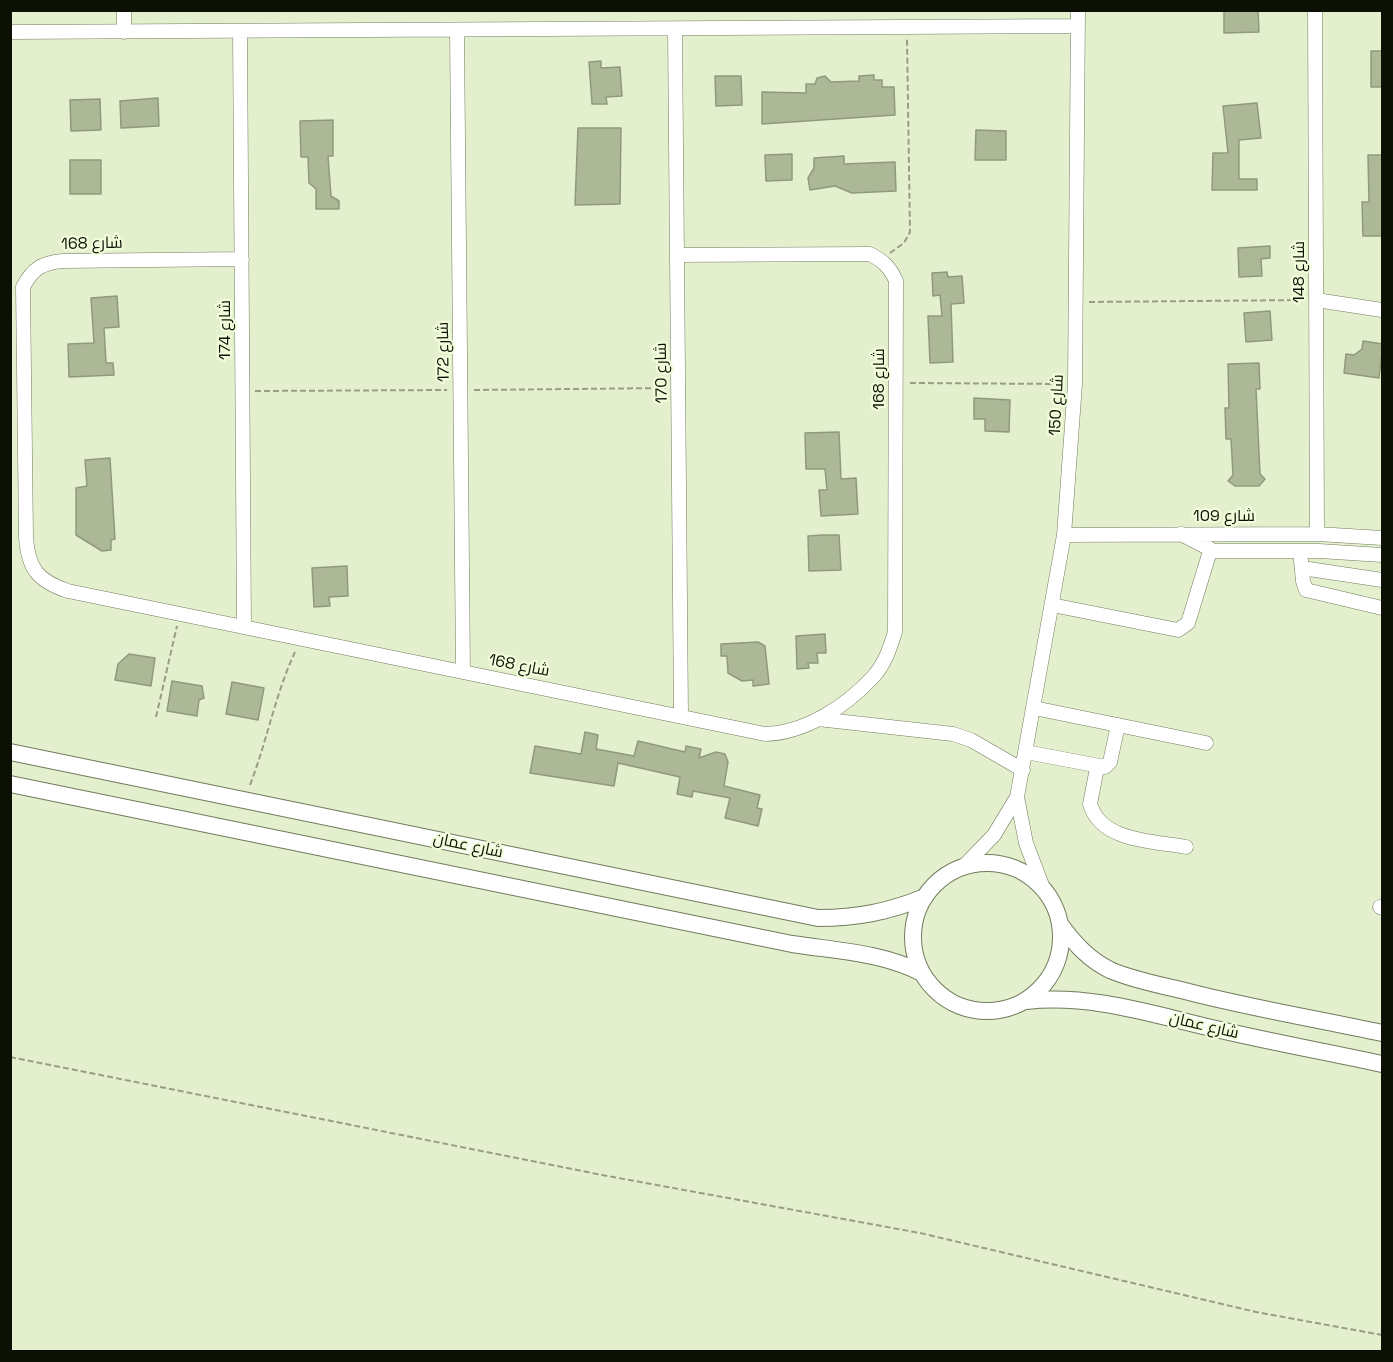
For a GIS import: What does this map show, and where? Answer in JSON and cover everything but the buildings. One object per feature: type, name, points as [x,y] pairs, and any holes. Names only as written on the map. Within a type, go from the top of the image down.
[{"type":"main road","name":"شارع عمان","points":[[10,752],[818,918],[855,918],[873,915],[891,911],[925,897]]},
{"type":"main road","name":"شارع عمان","points":[[10,784],[792,944],[858,951],[902,963],[922,973]]},
{"type":"main road","points":[[984,863],[1006,866],[1026,874],[1043,888],[1054,905],[1060,924],[1061,946],[1055,968],[1043,986],[1026,1000],[1007,1008],[987,1011],[968,1009],[949,1001],[934,989],[922,973],[915,954],[913,935],[916,915],[925,897],[941,879],[963,867],[984,863]]},
{"type":"main road","name":"شارع عمان","points":[[1060,924],[1073,942],[1090,958],[1110,970],[1232,1002],[1383,1033]]},
{"type":"main road","name":"شارع عمان","points":[[1026,1000],[1059,998],[1100,1001],[1383,1064]]},
{"type":"street","points":[[124,10],[124,32]]},
{"type":"street","name":"شارع 150","points":[[963,867],[994,835],[1017,797],[1065,535],[1075,384],[1078,10]]},
{"type":"street","name":"شارع 148","points":[[1315,10],[1317,534]]},
{"type":"street","points":[[10,32],[457,32],[1078,26]]},
{"type":"street","name":"شارع 170","points":[[675,30],[681,715]]},
{"type":"street","name":"شارع 174","points":[[240,32],[244,627]]},
{"type":"street","name":"شارع 172","points":[[457,32],[463,671]]},
{"type":"street","points":[[677,255],[857,253],[870,254],[882,260]]},
{"type":"street","name":"شارع 168","points":[[242,259],[45,262],[31,272],[23,287],[27,556],[36,573],[50,585],[180,614],[765,734],[784,733],[802,728],[818,719],[874,676],[887,656],[895,632],[896,281],[891,269],[882,260]]},
{"type":"street","points":[[1316,300],[1383,310]]},
{"type":"street","points":[[1181,534],[1210,550],[1383,555]]},
{"type":"street","name":"شارع 109","points":[[1065,535],[1317,534],[1383,538]]},
{"type":"street","points":[[1052,605],[1178,630],[1188,623],[1210,550]]},
{"type":"street","points":[[1300,551],[1304,586],[1311,593],[1383,608]]},
{"type":"street","points":[[1302,568],[1383,580]]},
{"type":"street","points":[[1034,708],[1206,743]]},
{"type":"street","points":[[818,719],[953,734],[971,740],[1023,770]]},
{"type":"street","points":[[1026,752],[1097,768],[1105,767],[1110,762],[1118,725]]},
{"type":"street","points":[[1097,768],[1090,804],[1106,827],[1122,835],[1186,848]]},
{"type":"street","name":"شارع 150","points":[[1017,797],[1026,843],[1043,888]]},
{"type":"path","points":[[882,260],[904,243],[910,232],[907,27]]},
{"type":"path","points":[[1077,302],[1316,300]]},
{"type":"path","points":[[896,383],[1075,384]]},
{"type":"path","points":[[156,717],[180,614]]},
{"type":"path","points":[[244,800],[265,745],[279,688],[302,639]]},
{"type":"path","points":[[10,1057],[590,1173],[920,1233],[1256,1312],[1383,1335]]}]
